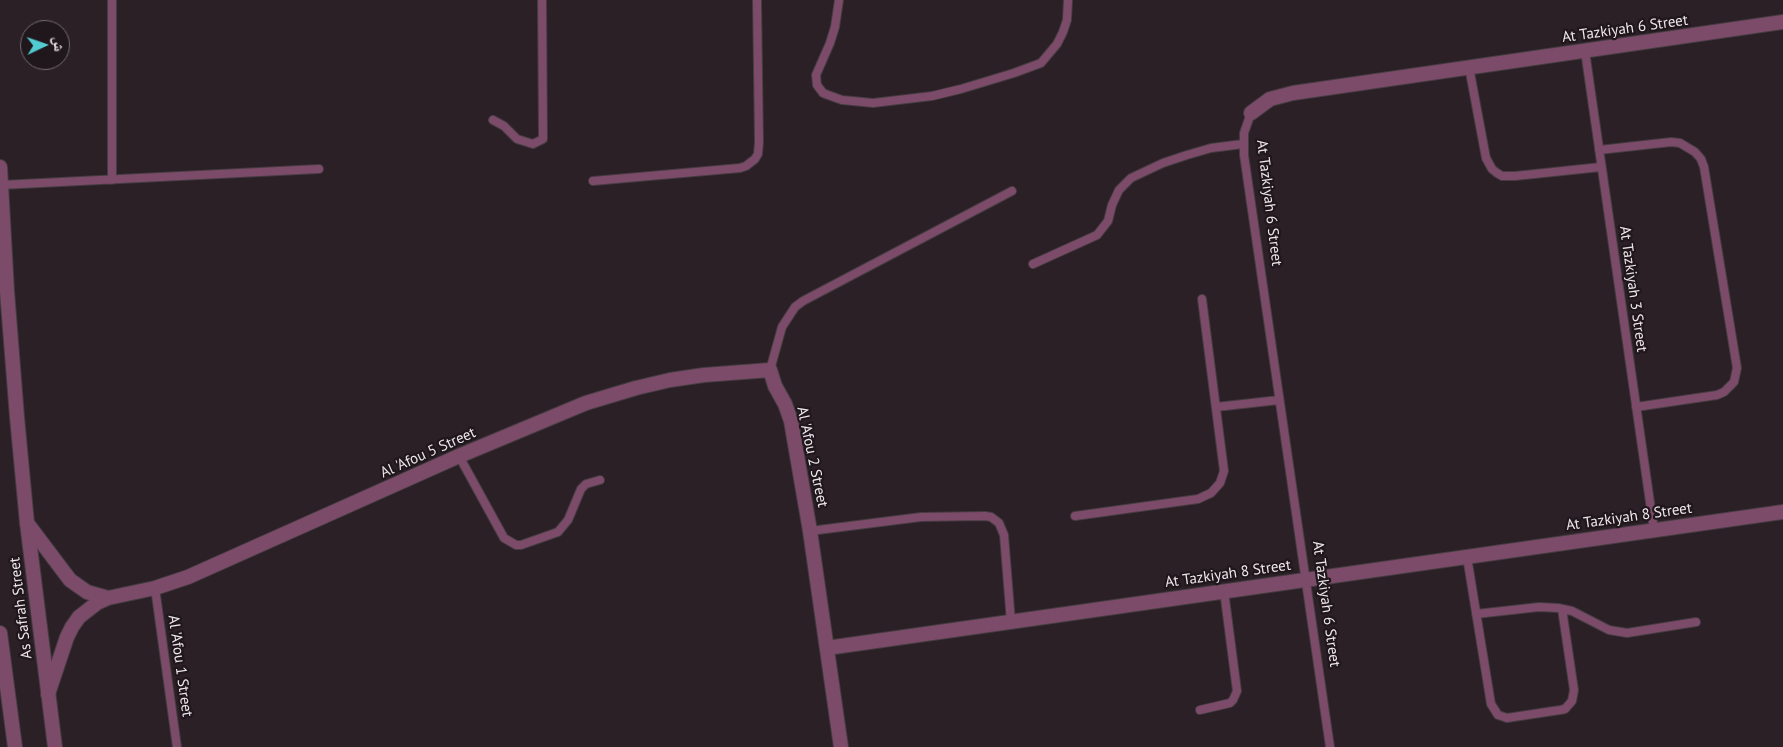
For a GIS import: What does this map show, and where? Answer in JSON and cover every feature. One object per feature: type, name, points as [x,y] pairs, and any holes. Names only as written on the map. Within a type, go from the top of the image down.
[{"type":"street","name":"At Tazkiyah 6 Street","points":[[1250,113],[1281,95],[1783,22]]},
{"type":"street","name":"As Safrah Street","points":[[0,167],[11,340],[27,523],[55,747]]},
{"type":"street","name":"Al 'Afou 5 Street","points":[[48,695],[72,627],[88,609],[108,598],[155,588],[210,567],[561,412],[611,395],[670,380],[704,375],[770,370]]},
{"type":"street","name":"Al 'Afou 2 Street","points":[[770,370],[775,386],[791,420],[810,531],[841,747]]},
{"type":"street","name":"At Tazkiyah 8 Street","points":[[827,648],[1783,512]]},
{"type":"street","points":[[27,523],[70,580],[87,592],[108,598]]},
{"type":"street","name":"As Safrah Street","points":[[0,634],[15,747]]},
{"type":"lane","points":[[112,0],[112,180]]},
{"type":"lane","points":[[493,120],[504,126],[517,139],[533,144],[543,139],[542,0]]},
{"type":"lane","points":[[592,181],[740,168],[755,159],[758,154],[759,142],[758,0]]},
{"type":"lane","points":[[838,0],[835,26],[816,75],[817,84],[823,93],[842,100],[873,103],[932,96],[1014,74],[1041,63],[1057,44],[1063,32],[1067,20],[1068,0]]},
{"type":"lane","name":"At Tazkiyah 3 Street","points":[[1585,51],[1654,530]]},
{"type":"lane","points":[[1469,68],[1486,158],[1492,169],[1497,173],[1502,176],[1514,176],[1601,167]]},
{"type":"lane","name":"At Tazkiyah 6 Street","points":[[1250,113],[1245,128],[1243,144],[1330,747]]},
{"type":"lane","points":[[1599,150],[1671,142],[1680,143],[1695,152],[1701,159],[1704,167],[1737,368],[1734,382],[1724,392],[1636,406]]},
{"type":"lane","points":[[1033,264],[1097,235],[1108,221],[1112,205],[1120,190],[1131,178],[1187,154],[1211,148],[1243,144]]},
{"type":"lane","points":[[1,184],[320,169]]},
{"type":"lane","points":[[770,370],[782,327],[795,307],[803,301],[1012,191]]},
{"type":"lane","points":[[1075,516],[1198,499],[1211,493],[1220,483],[1224,471],[1202,299]]},
{"type":"lane","points":[[1216,407],[1279,400]]},
{"type":"lane","points":[[459,456],[501,534],[507,542],[516,545],[558,532],[568,520],[581,489],[592,481],[600,480]]},
{"type":"lane","points":[[810,531],[921,517],[991,517],[999,523],[1004,535],[1011,622]]},
{"type":"lane","points":[[1467,557],[1490,704],[1498,715],[1507,718],[1560,710],[1565,709],[1572,701],[1574,690],[1562,609]]},
{"type":"lane","name":"Al 'Afou 1 Street","points":[[155,588],[177,747]]},
{"type":"lane","points":[[1200,710],[1230,703],[1234,700],[1237,691],[1224,592]]},
{"type":"lane","points":[[1476,614],[1539,607],[1562,609],[1609,630],[1618,632],[1696,622]]}]
